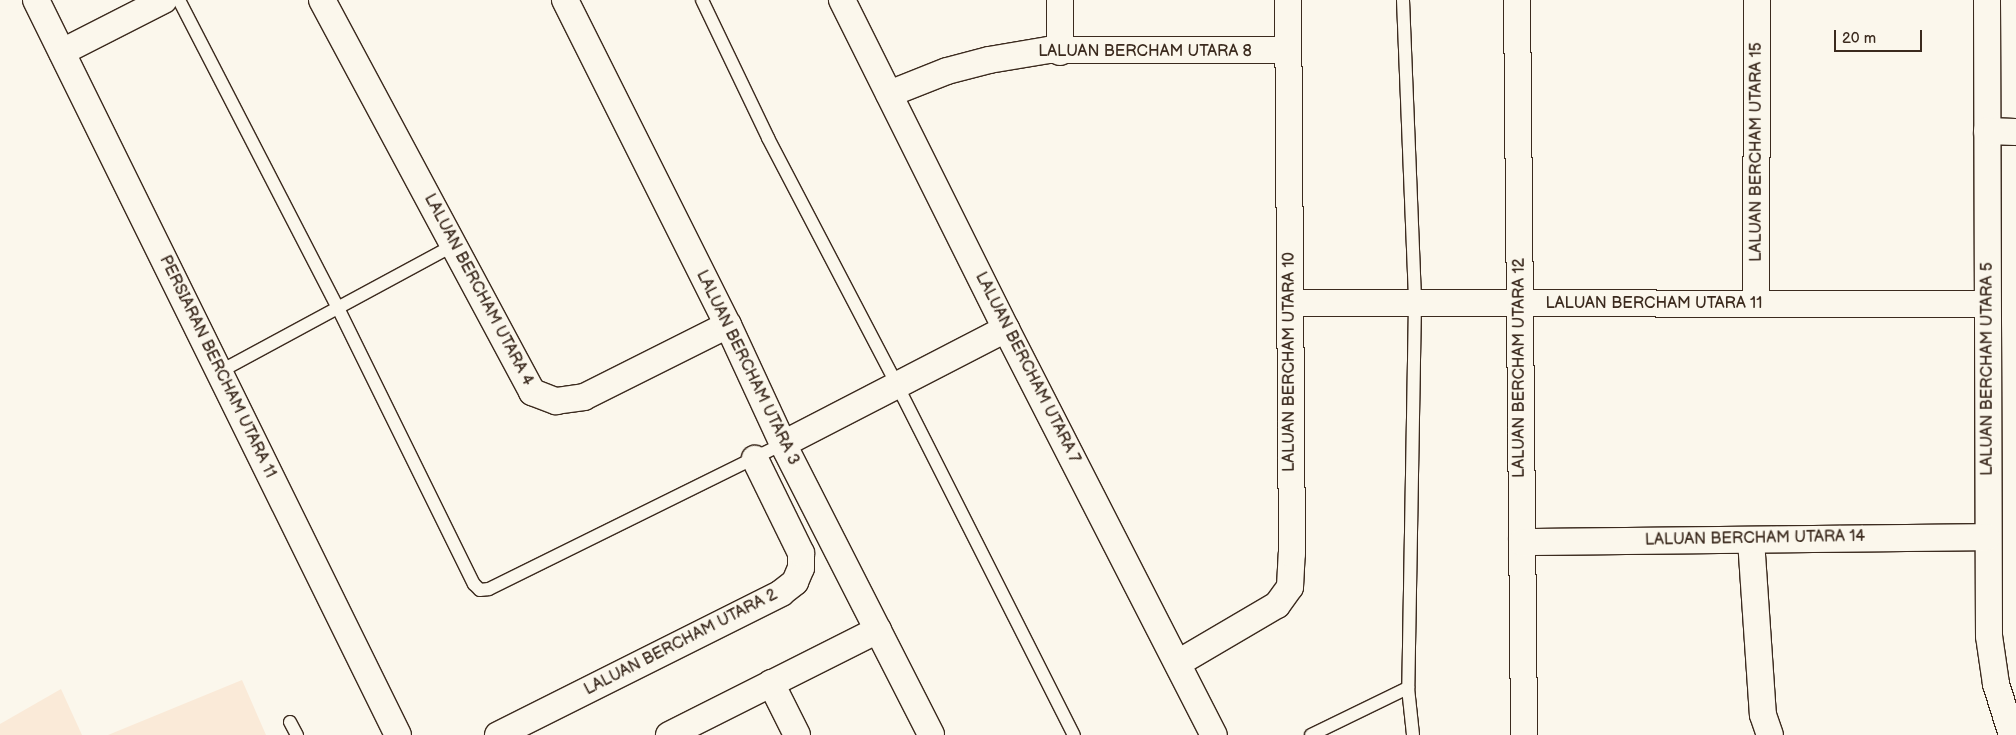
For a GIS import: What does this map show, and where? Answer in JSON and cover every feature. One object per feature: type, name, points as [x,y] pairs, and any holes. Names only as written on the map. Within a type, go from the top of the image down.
[{"type":"street","name":"PERSIARAN BERCHAM UTARA 11","points":[[36,0],[398,735]]},
{"type":"street","points":[[62,52],[164,0]]},
{"type":"street","name":"LALUAN BERCHAM UTARA 4","points":[[322,0],[532,392],[556,401],[584,397],[728,325]]},
{"type":"street","name":"LALUAN BERCHAM UTARA 3","points":[[565,0],[728,325],[783,444],[931,735]]},
{"type":"street","name":"LALUAN BERCHAM UTARA 7","points":[[842,0],[1006,329],[1214,735]]},
{"type":"street","points":[[1060,0],[1060,52]]},
{"type":"street","name":"LALUAN BERCHAM UTARA 10","points":[[1178,663],[1277,605],[1290,587],[1292,554],[1288,0]]},
{"type":"street","name":"LALUAN BERCHAM UTARA 12","points":[[1517,0],[1524,735]]},
{"type":"street","name":"LALUAN BERCHAM UTARA 15","points":[[1756,304],[1757,0]]},
{"type":"street","name":"LALUAN BERCHAM UTARA 5","points":[[1987,0],[1989,636],[1996,684],[2012,735]]},
{"type":"street","name":"LALUAN BERCHAM UTARA 8","points":[[889,94],[947,71],[989,60],[1049,50],[1060,52],[1288,50]]},
{"type":"street","points":[[1987,132],[2016,132]]},
{"type":"street","name":"LALUAN BERCHAM UTARA 11","points":[[1291,303],[1988,304]]},
{"type":"street","points":[[783,444],[1006,329]]},
{"type":"street","name":"LALUAN BERCHAM UTARA 2","points":[[498,735],[781,593],[795,582],[801,568],[801,553],[754,460]]},
{"type":"street","name":"LALUAN BERCHAM UTARA 14","points":[[1522,542],[1988,537]]},
{"type":"street","points":[[1751,540],[1763,715],[1770,735]]},
{"type":"street","points":[[672,734],[878,630]]},
{"type":"street","points":[[771,684],[797,735]]},
{"type":"lane","points":[[179,0],[338,308],[474,584],[480,590],[489,589],[754,460],[783,444]]},
{"type":"lane","points":[[702,0],[768,138],[897,385],[1074,735]]},
{"type":"lane","points":[[1403,0],[1414,303],[1408,688],[1413,735]]},
{"type":"lane","points":[[219,372],[454,245]]},
{"type":"lane","points":[[1311,735],[1408,688]]},
{"type":"lane","points":[[290,722],[297,735]]},
{"type":"shaded area","points":[[242,680],[266,735],[108,735]]},
{"type":"shaded area","points":[[61,689],[82,735],[0,735],[0,724]]}]
